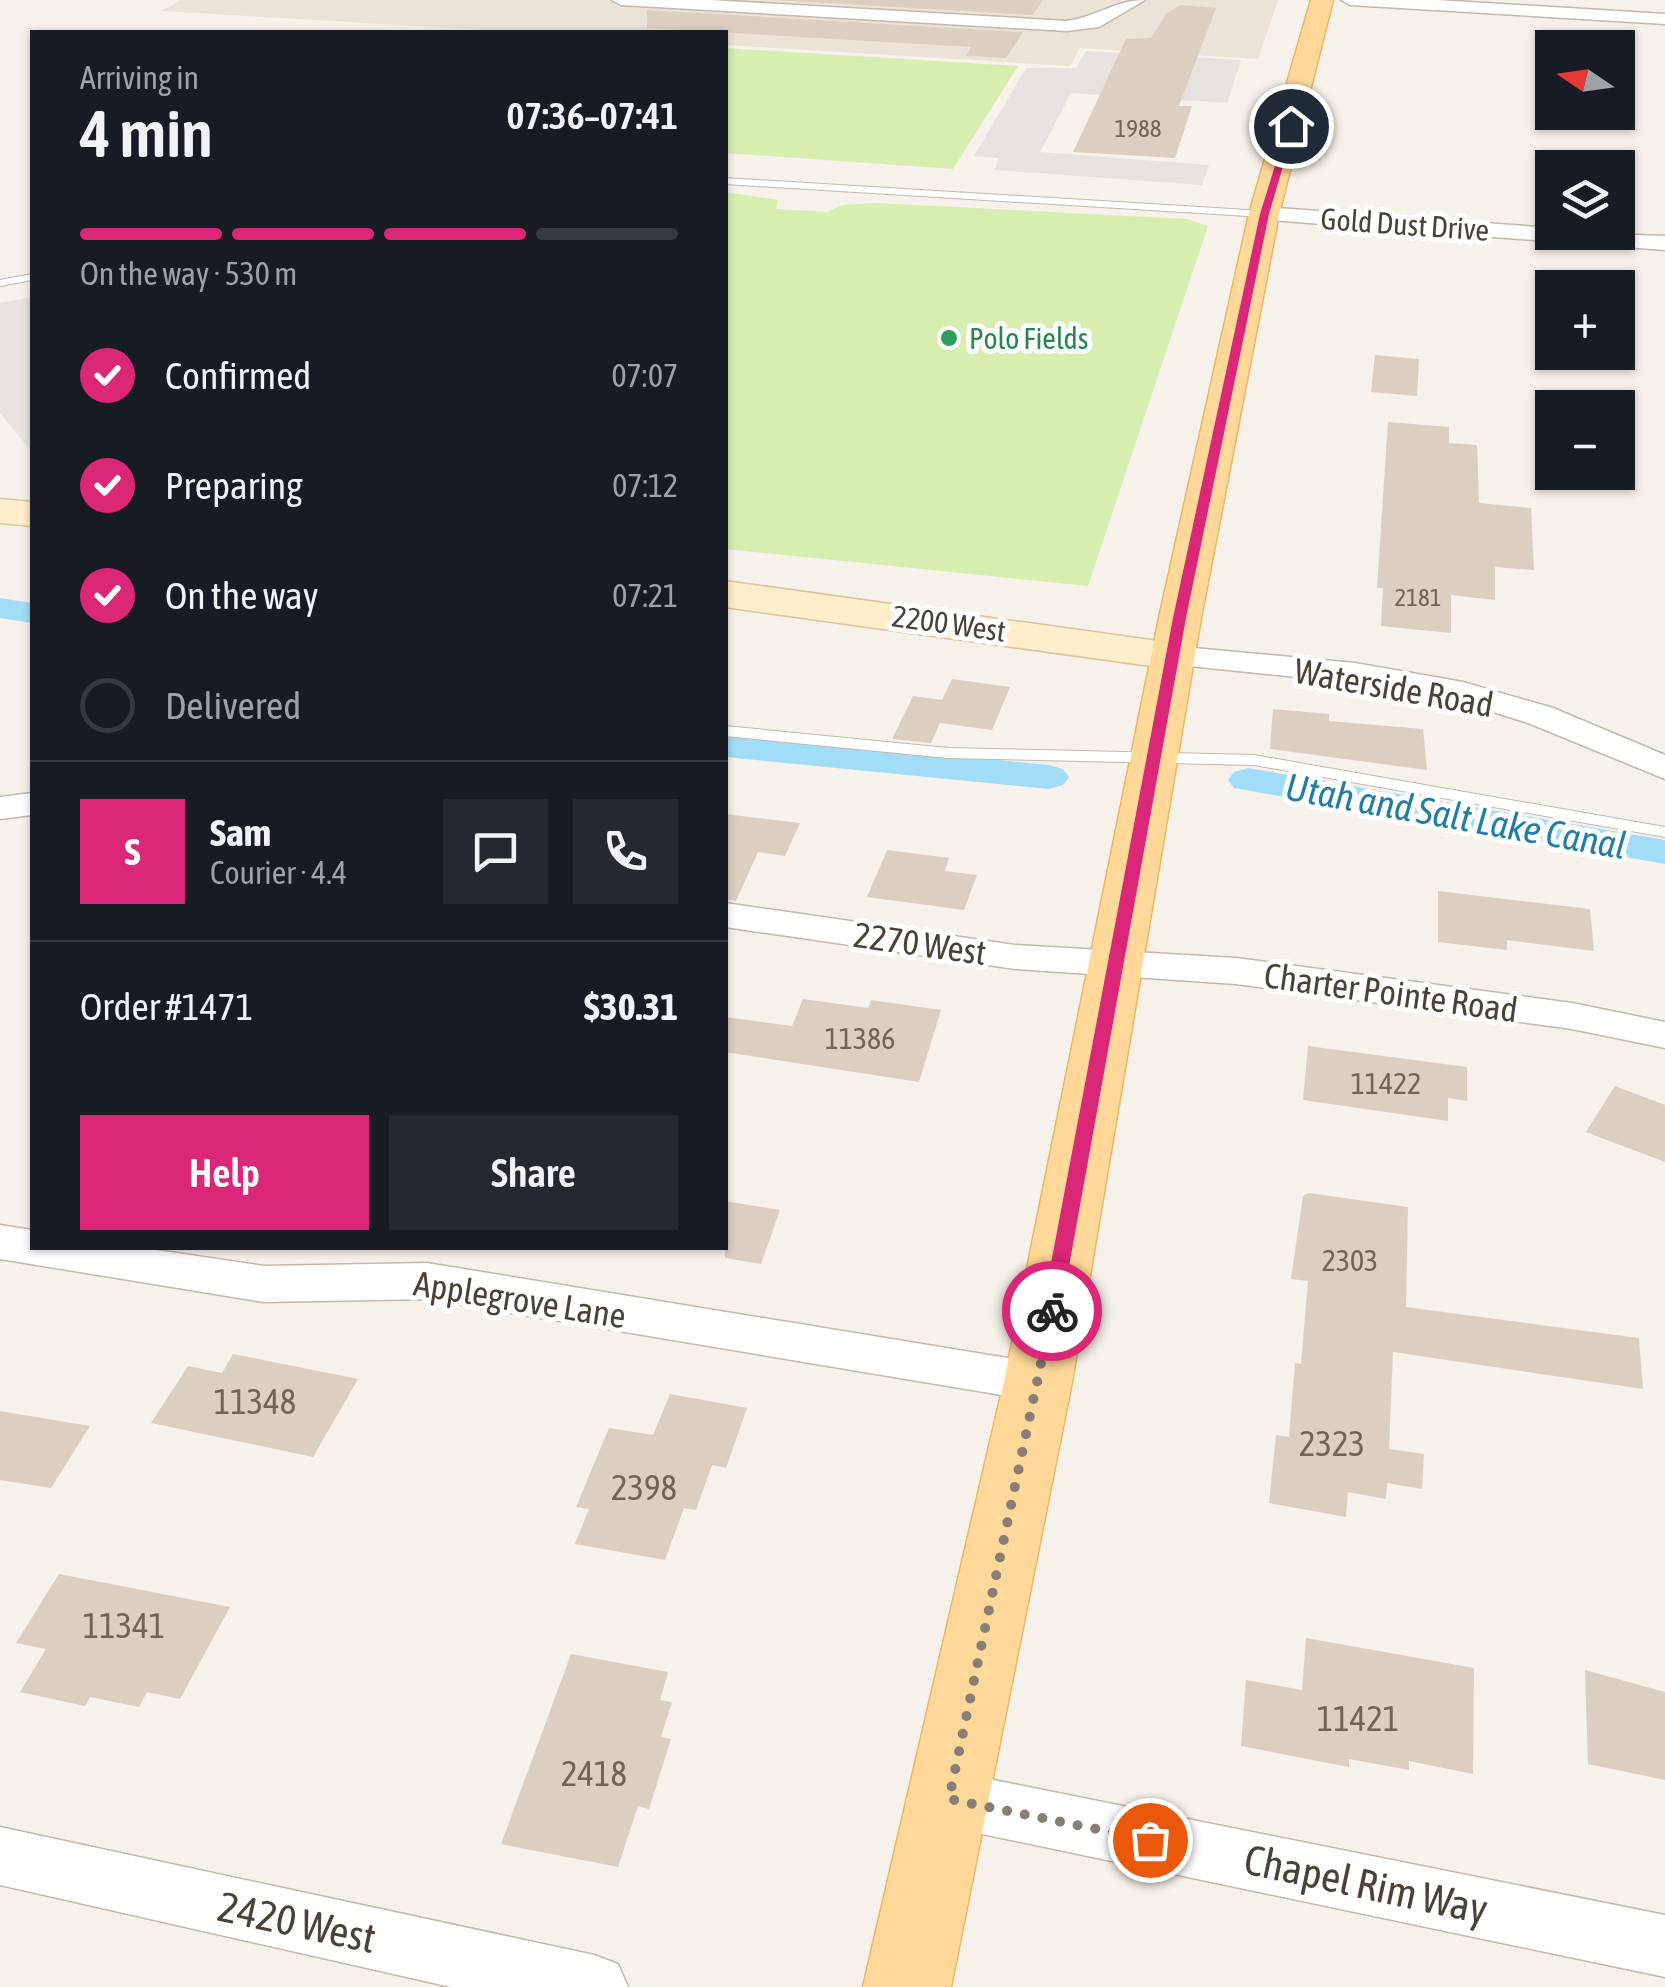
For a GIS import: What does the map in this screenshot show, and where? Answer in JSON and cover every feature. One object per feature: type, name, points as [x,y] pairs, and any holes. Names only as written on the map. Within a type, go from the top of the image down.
[{"type":"main road","points":[[907,1987],[1038,1382],[1172,656],[1264,214],[1322,0]]},
{"type":"street","points":[[621,0],[1067,26],[1093,23],[1136,0]]},
{"type":"street","points":[[1350,0],[1665,18]]},
{"type":"street","name":"Gold Dust Drive","points":[[1264,214],[1665,243]]},
{"type":"street","points":[[0,511],[30,514]]},
{"type":"street","name":"2200 West","points":[[728,594],[1172,656]]},
{"type":"street","name":"Waterside Road","points":[[1172,656],[1362,675],[1463,692],[1560,722],[1665,768]]},
{"type":"street","points":[[0,808],[30,804]]},
{"type":"street","name":"2270 West","points":[[728,915],[997,954],[1115,964]]},
{"type":"street","name":"Charter Pointe Road","points":[[1115,964],[1236,971],[1572,1016],[1665,1036]]},
{"type":"street","name":"Applegrove Lane","points":[[0,1242],[30,1247]]},
{"type":"street","name":"Applegrove Lane","points":[[50,1250],[264,1284],[426,1281],[1038,1382]]},
{"type":"street","name":"Chapel Rim Way","points":[[949,1799],[1665,1946]]},
{"type":"street","name":"2420 West","points":[[0,1856],[594,1987]]},
{"type":"lane","points":[[728,181],[1264,214]]},
{"type":"lane","points":[[0,283],[30,277]]},
{"type":"lane","points":[[728,731],[948,752],[1254,760],[1665,832]]},
{"type":"shaded area","points":[[181,0],[1278,0],[1258,59],[1080,48],[1070,66],[728,45],[728,30],[485,30],[161,11]]},
{"type":"shaded area","points":[[1086,51],[1241,60],[1227,103],[1071,93],[1040,152],[1209,165],[1202,185],[994,170],[999,158],[974,156],[1026,68],[1076,68]]},
{"type":"shaded area","points":[[30,297],[29,448],[0,413],[0,303]]},
{"type":"green space","points":[[728,48],[1018,66],[953,169],[728,153]]},
{"type":"green space","name":"Polo Fields","points":[[728,192],[778,200],[776,209],[827,212],[842,205],[875,203],[1187,219],[1208,226],[1088,586],[728,549]]},
{"type":"building","points":[[775,0],[1043,0],[1033,15]]},
{"type":"building","points":[[1180,5],[1216,8],[1179,106],[1192,106],[1175,158],[1073,152],[1126,39],[1151,38],[1166,14]]},
{"type":"building","points":[[647,10],[1023,32],[1006,58],[966,56],[971,47],[647,28]]},
{"type":"building","points":[[1375,355],[1419,359],[1417,396],[1371,392]]},
{"type":"building","points":[[1388,422],[1449,427],[1449,443],[1477,445],[1479,503],[1531,508],[1534,570],[1495,567],[1495,600],[1451,595],[1451,633],[1381,626],[1383,588],[1377,588]]},
{"type":"building","points":[[952,679],[1010,687],[992,730],[940,723],[931,743],[892,739],[913,696],[942,700]]},
{"type":"building","points":[[1273,709],[1329,714],[1329,721],[1423,729],[1427,770],[1270,749]]},
{"type":"building","points":[[728,814],[800,823],[785,856],[758,852],[736,901],[728,900]]},
{"type":"building","points":[[887,850],[949,858],[945,871],[977,875],[964,910],[867,897]]},
{"type":"building","points":[[1438,891],[1590,909],[1594,951],[1507,940],[1507,950],[1438,942]]},
{"type":"building","points":[[803,999],[868,1008],[871,1000],[941,1010],[919,1082],[728,1052],[728,1017],[792,1026]]},
{"type":"building","points":[[1308,1046],[1467,1067],[1467,1101],[1448,1098],[1448,1121],[1303,1100]]},
{"type":"building","points":[[1615,1086],[1665,1105],[1665,1162],[1586,1132]]},
{"type":"building","points":[[1309,1193],[1408,1207],[1406,1307],[1639,1338],[1643,1389],[1393,1352],[1389,1449],[1424,1454],[1422,1489],[1387,1483],[1386,1499],[1348,1492],[1346,1517],[1269,1503],[1276,1435],[1289,1437],[1295,1363],[1301,1364],[1308,1281],[1291,1279],[1303,1196]]},
{"type":"building","points":[[728,1201],[780,1210],[761,1264],[725,1258]]},
{"type":"building","points":[[233,1354],[358,1379],[313,1457],[151,1423],[188,1366],[222,1373]]},
{"type":"building","points":[[670,1394],[747,1408],[726,1468],[712,1465],[696,1510],[684,1508],[665,1560],[575,1544],[589,1509],[576,1507],[609,1428],[653,1435]]},
{"type":"building","points":[[0,1411],[90,1426],[51,1488],[0,1480]]},
{"type":"building","points":[[59,1574],[230,1607],[180,1699],[147,1692],[139,1707],[90,1697],[85,1706],[20,1692],[46,1649],[16,1643]]},
{"type":"building","points":[[1306,1638],[1474,1668],[1473,1774],[1409,1761],[1409,1770],[1349,1759],[1349,1767],[1241,1746],[1246,1680],[1302,1690]]},
{"type":"building","points":[[571,1654],[668,1672],[660,1700],[672,1702],[661,1737],[671,1739],[649,1809],[638,1806],[618,1867],[501,1844]]},
{"type":"building","points":[[1585,1670],[1665,1692],[1665,1780],[1588,1764]]},
{"type":"waterway","name":"Utah and Salt Lake Canal","points":[[0,608],[30,613]]},
{"type":"waterway","name":"Utah and Salt Lake Canal","points":[[728,745],[1049,777]]},
{"type":"waterway","name":"Utah and Salt Lake Canal","points":[[1248,780],[1665,852]]},
{"type":"way so far","points":[[1052,1311],[949,1799],[1150,1840]]},
{"type":"place","name":"Polo Fields","points":[[949,338]]},
{"type":"route","points":[[1052,1311],[1180,618],[1264,214],[1291,126]]}]
